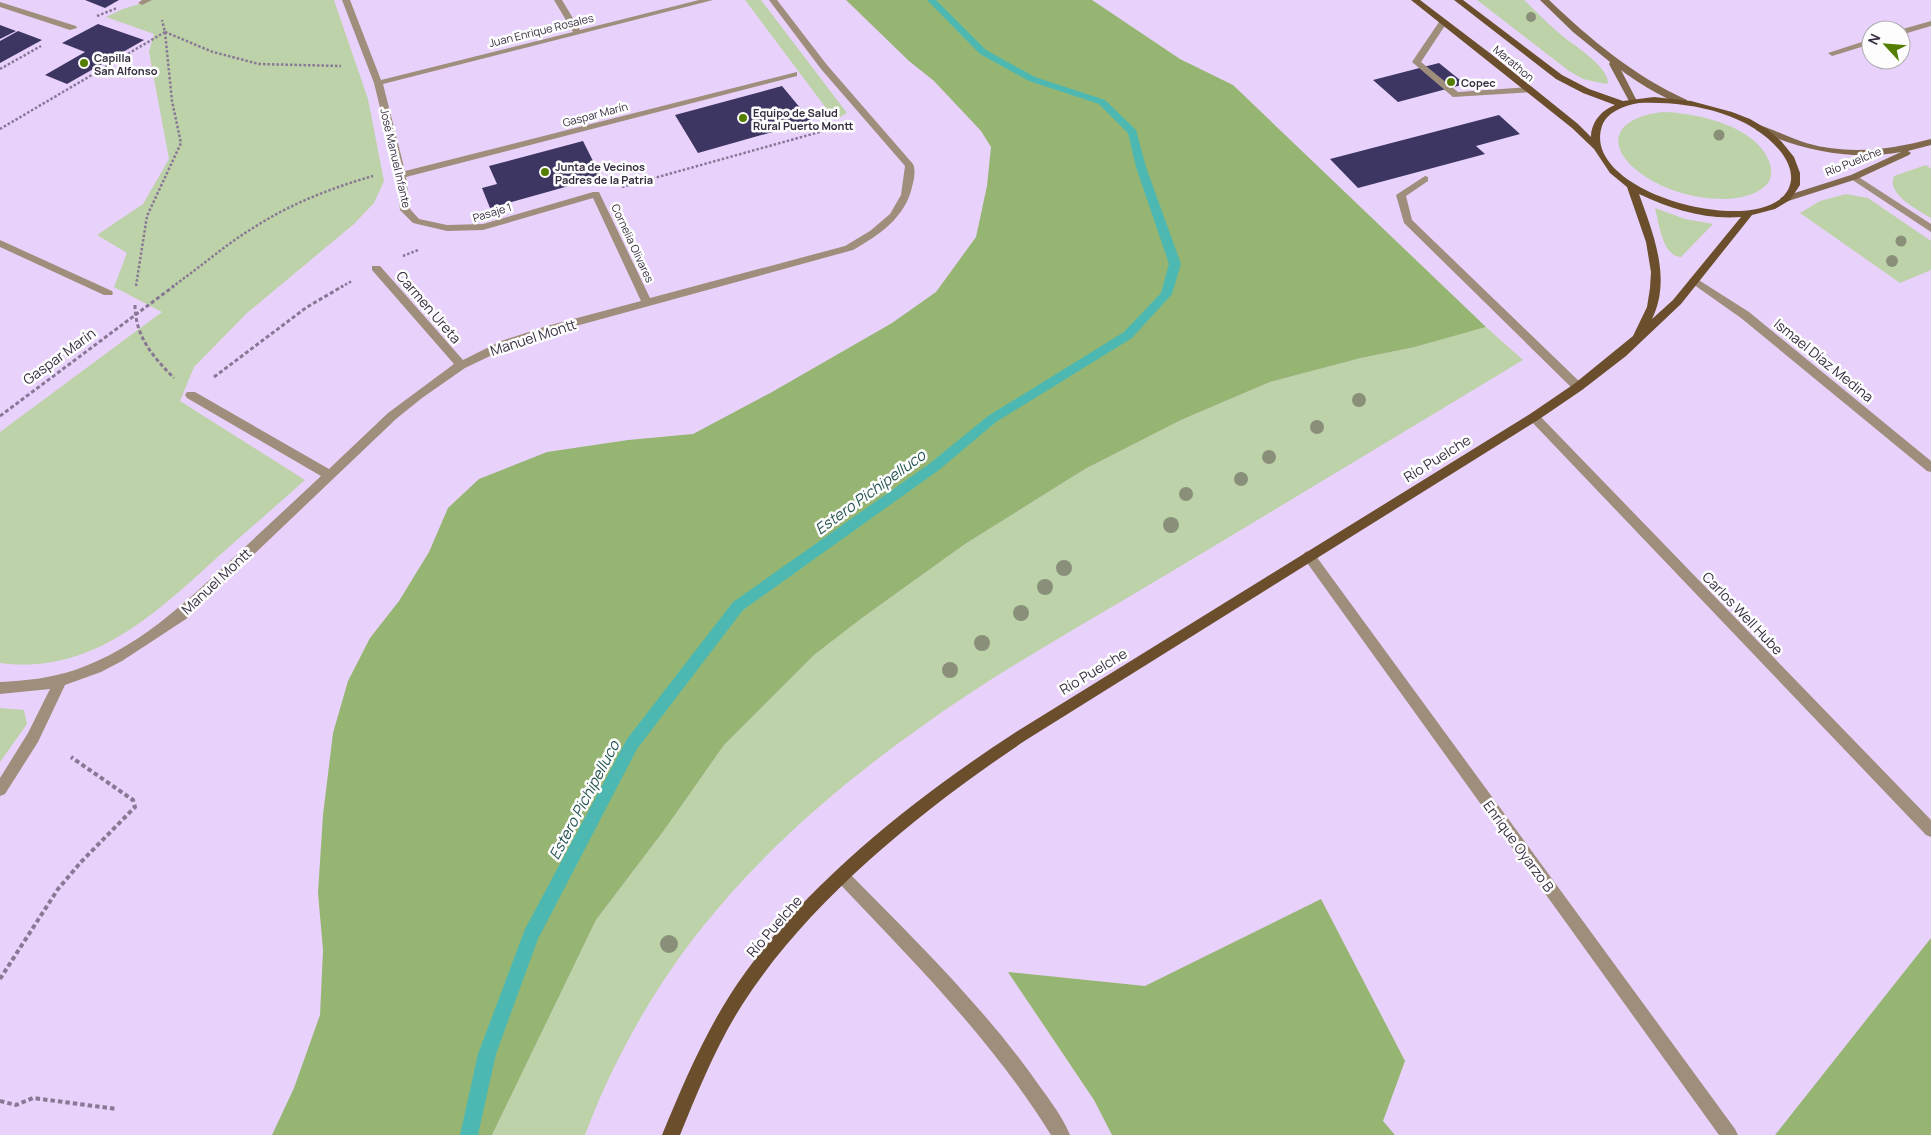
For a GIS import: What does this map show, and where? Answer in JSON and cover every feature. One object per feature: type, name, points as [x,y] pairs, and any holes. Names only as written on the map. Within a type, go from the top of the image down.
[{"type":"main road","name":"Marathon","points":[[1415,0],[1575,126],[1596,147],[1603,160],[1614,172],[1631,185],[1662,200],[1688,208],[1716,213],[1749,213],[1776,205],[1785,199]]},
{"type":"main road","name":"Marathon","points":[[1458,0],[1559,77],[1622,104]]},
{"type":"main road","points":[[1596,147],[1596,128],[1600,120],[1622,104],[1633,101],[1684,102],[1723,111],[1758,128],[1780,146],[1794,165],[1797,178],[1793,189],[1785,199]]},
{"type":"main road","name":"Río Puelche","points":[[1631,185],[1651,242],[1655,277],[1653,304],[1636,341]]},
{"type":"main road","name":"Río Puelche","points":[[671,1135],[691,1085],[736,1000],[786,934],[842,876],[910,816],[961,776],[1007,745],[1534,417],[1578,387],[1636,341],[1677,302],[1749,213]]},
{"type":"street","name":"José Manuel Infante","points":[[346,0],[378,83],[401,172],[406,210],[416,221],[447,228],[483,227]]},
{"type":"street","points":[[558,0],[578,33]]},
{"type":"street","name":"Juan Enrique Rosales","points":[[378,83],[709,0]]},
{"type":"street","name":"Manuel Montt","points":[[0,688],[59,682],[106,664],[130,650],[180,615],[399,411],[461,365],[506,344],[647,302],[849,248],[869,237],[886,224],[899,210],[907,195],[910,181],[910,166],[824,66],[773,0]]},
{"type":"street","points":[[1544,0],[1612,62],[1640,81],[1684,102]]},
{"type":"street","points":[[0,4],[74,28]]},
{"type":"street","points":[[1444,21],[1416,62],[1456,95],[1530,90]]},
{"type":"street","points":[[1911,29],[1931,23]]},
{"type":"street","points":[[1832,53],[1861,44]]},
{"type":"street","points":[[1612,62],[1633,101]]},
{"type":"street","name":"Gaspar Marín","points":[[401,172],[794,74]]},
{"type":"street","name":"Río Puelche","points":[[1758,128],[1802,146],[1842,153],[1865,154],[1894,151],[1930,142]]},
{"type":"street","name":"Río Puelche","points":[[1785,199],[1854,177],[1930,142]]},
{"type":"street","points":[[1854,177],[1931,229]]},
{"type":"street","points":[[1425,179],[1401,195],[1407,221],[1578,387]]},
{"type":"street","name":"Cornelia Olivares","points":[[596,194],[647,302]]},
{"type":"street","name":"Pasaje 1","points":[[483,227],[596,194]]},
{"type":"street","points":[[0,243],[108,293]]},
{"type":"street","name":"Carmen Ureta","points":[[376,268],[461,365]]},
{"type":"street","name":"Ismael Díaz Medina","points":[[1694,280],[1745,315],[1931,468]]},
{"type":"street","points":[[191,395],[330,475]]},
{"type":"street","name":"Carlos Well Hube","points":[[1534,417],[1931,830]]},
{"type":"street","name":"Enrique Oyarzo B","points":[[1309,556],[1729,1135]]},
{"type":"street","points":[[0,790],[47,714],[59,682]]},
{"type":"street","points":[[842,876],[974,1014],[1011,1060],[1061,1135]]},
{"type":"path","points":[[165,32],[213,52],[259,64],[372,67]]},
{"type":"path","points":[[0,129],[165,32]]},
{"type":"path","points":[[136,292],[139,258],[147,216],[181,144],[172,101],[165,32]]},
{"type":"path","points":[[596,194],[834,128]]},
{"type":"path","name":"Gaspar Marín","points":[[0,416],[252,228],[286,208],[328,189],[401,172]]},
{"type":"path","points":[[135,301],[133,318],[150,351],[191,395],[307,307],[376,268],[424,248]]},
{"type":"path","points":[[0,979],[40,913],[57,890],[81,862],[135,807],[132,800],[71,758]]},
{"type":"path","points":[[0,1101],[16,1105],[33,1098],[117,1109]]},
{"type":"green space","points":[[152,0],[334,0],[368,99],[384,181],[374,203],[354,224],[247,313],[194,367],[180,401],[305,480],[165,604],[116,638],[90,651],[62,660],[32,664],[0,663],[0,432],[162,312],[114,287],[127,253],[97,235],[143,204],[169,159],[149,52],[154,34],[106,17],[123,9]]},
{"type":"green space","points":[[745,0],[761,0],[847,113],[835,120]]},
{"type":"green space","points":[[846,0],[1092,0],[1180,59],[1233,85],[1486,327],[1415,347],[1361,358],[1270,382],[1181,420],[1085,469],[965,544],[814,655],[724,745],[665,829],[596,920],[492,1135],[272,1135],[294,1088],[320,1015],[323,950],[318,893],[323,815],[333,733],[348,681],[370,638],[399,601],[429,552],[448,508],[479,479],[547,452],[628,440],[693,434],[772,392],[892,323],[936,292],[976,237],[987,186],[991,147],[981,131],[934,81],[909,61]]},
{"type":"green space","points":[[1477,0],[1524,0],[1565,38],[1596,62],[1606,76],[1608,83],[1583,79],[1569,71]]},
{"type":"green space","points":[[1664,112],[1692,115],[1739,130],[1762,149],[1769,161],[1771,173],[1768,183],[1758,191],[1746,196],[1713,199],[1688,195],[1664,187],[1643,175],[1630,164],[1622,153],[1618,143],[1620,134],[1625,126],[1635,119]]},
{"type":"green space","points":[[1926,165],[1931,169],[1931,218],[1899,196],[1893,183],[1894,176]]},
{"type":"green space","points":[[1846,194],[1868,198],[1931,241],[1931,270],[1900,283],[1800,213],[1820,201]]},
{"type":"green space","points":[[1655,208],[1685,219],[1713,224],[1681,257],[1669,251],[1665,245]]},
{"type":"green space","points":[[1486,327],[1523,360],[979,687],[892,748],[806,818],[728,896],[669,972],[622,1052],[585,1135],[492,1135],[596,920],[665,829],[724,745],[814,655],[965,544],[1085,469],[1181,420],[1270,382],[1361,358],[1415,347]]},
{"type":"green space","points":[[0,708],[24,710],[27,724],[0,762]]},
{"type":"green space","points":[[1321,899],[1405,1061],[1383,1121],[1395,1135],[1112,1135],[1094,1100],[1008,972],[1145,986]]},
{"type":"green space","points":[[1931,938],[1931,1135],[1775,1135]]},
{"type":"building","points":[[85,0],[119,0],[105,8]]},
{"type":"building","name":"Capilla San Alfonso","points":[[98,24],[144,40],[67,84],[45,75],[85,52],[62,43]]},
{"type":"building","points":[[0,25],[16,31],[0,39]]},
{"type":"building","points":[[18,31],[42,40],[0,63],[0,41]]},
{"type":"building","points":[[1439,63],[1465,84],[1398,102],[1373,80]]},
{"type":"building","name":"Equipo de Salud Rural Puerto Montt","points":[[782,86],[811,121],[698,153],[675,115]]},
{"type":"building","points":[[1499,115],[1520,134],[1476,146],[1485,154],[1358,188],[1330,159]]},
{"type":"building","name":"Junta de Vecinos Padres de la Patria","points":[[583,141],[601,177],[490,208],[482,188],[497,184],[489,166]]},
{"type":"waterway","name":"Estero Pichipelluco","points":[[469,1135],[487,1054],[531,935],[632,744],[738,606],[934,467],[992,419],[1128,335],[1166,294],[1175,264],[1141,167],[1133,132],[1102,102],[1032,79],[983,52],[931,0]]},
{"type":"place","name":"Capilla San Alfonso","points":[[84,63]]},
{"type":"place","name":"Copec","points":[[1451,82]]},
{"type":"place","name":"Equipo de Salud Rural Puerto Montt","points":[[743,118]]},
{"type":"place","name":"Junta de Vecinos Padres de la Patria","points":[[545,172]]}]
